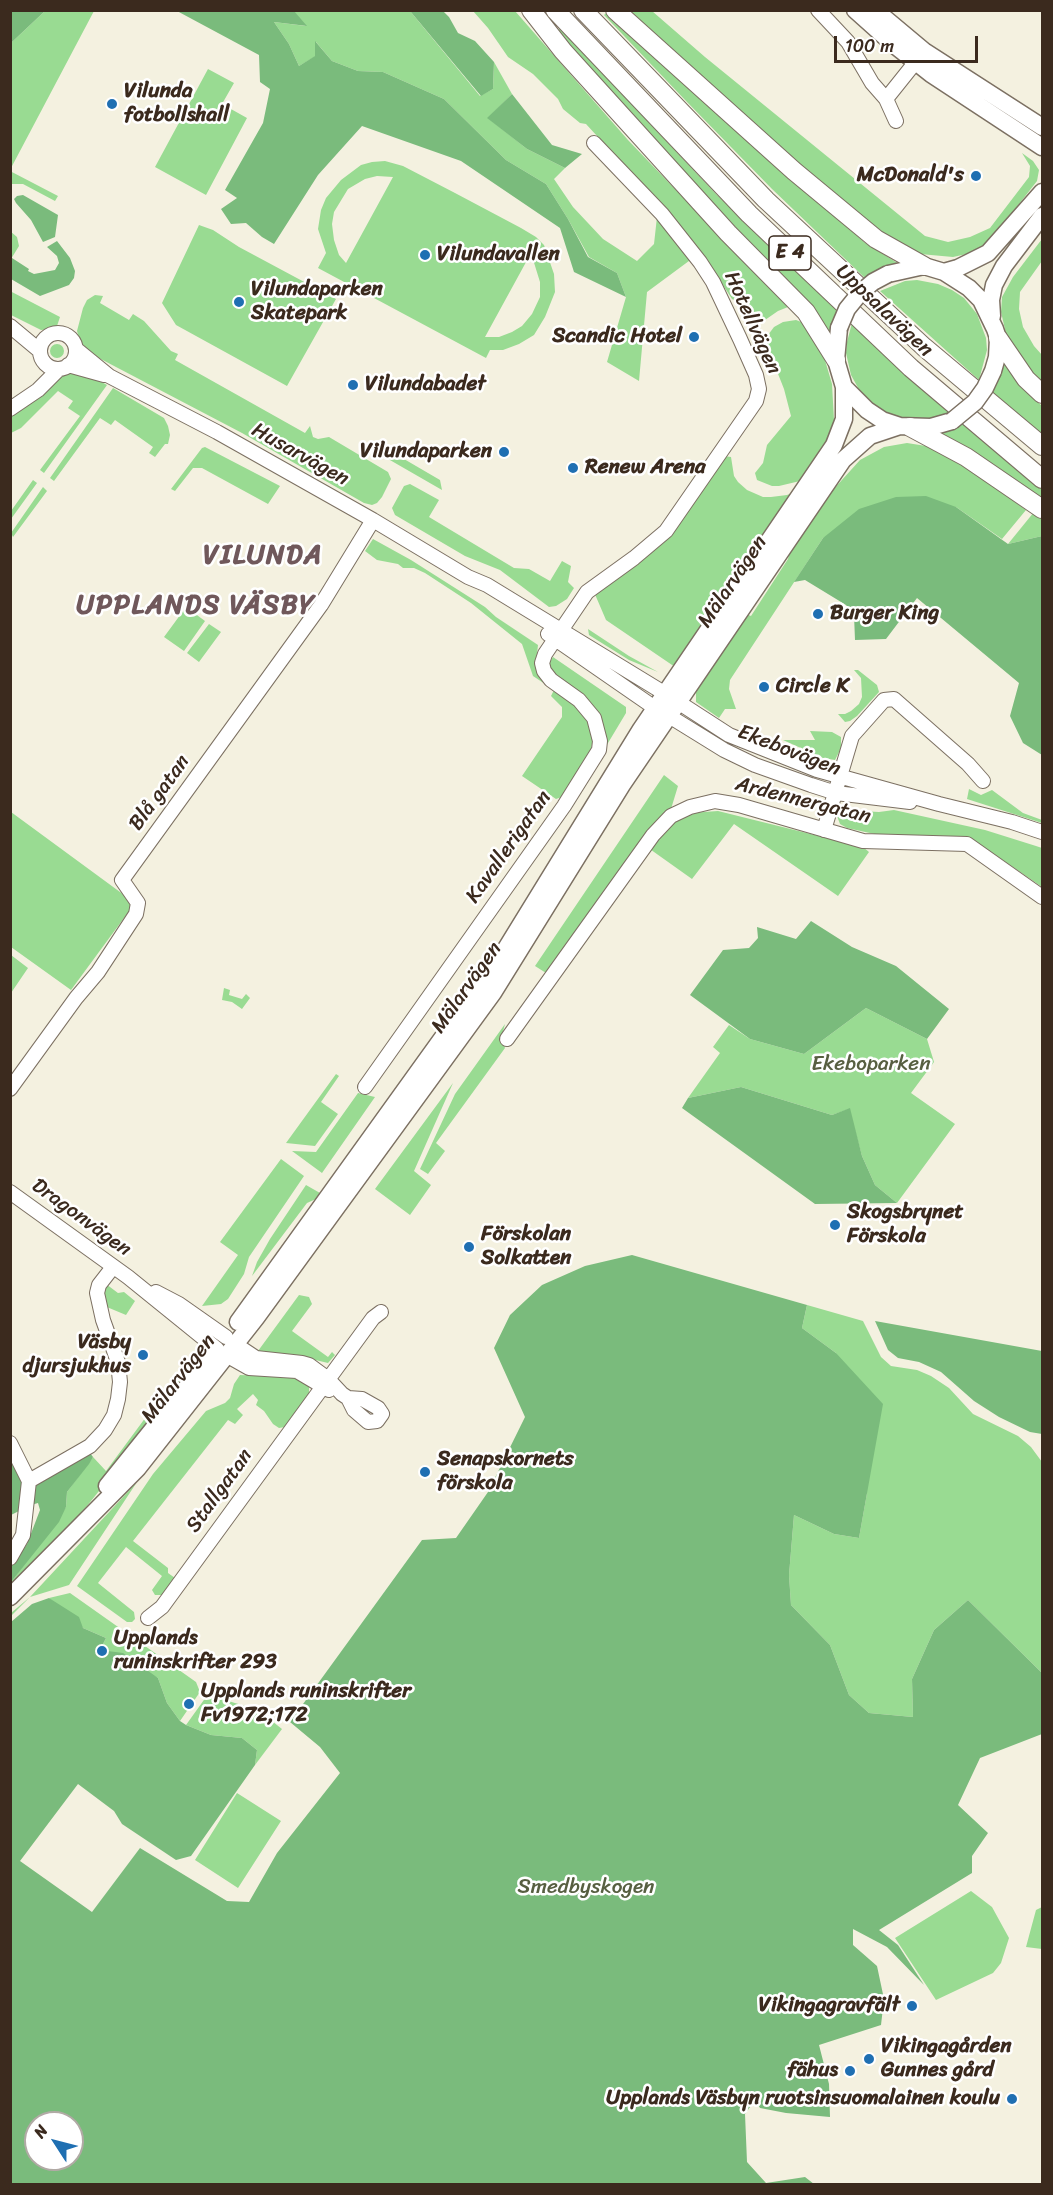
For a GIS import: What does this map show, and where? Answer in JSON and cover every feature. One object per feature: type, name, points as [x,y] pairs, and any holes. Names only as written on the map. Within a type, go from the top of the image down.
[{"type":"highway","points":[[531,10],[563,51],[720,224],[806,312],[836,360]]},
{"type":"highway","name":"Uppsalavägen","points":[[555,10],[749,214],[911,368],[1042,479]]},
{"type":"highway","name":"Uppsalavägen","points":[[583,10],[766,200],[924,347],[1042,446]]},
{"type":"highway","points":[[615,10],[803,179],[876,239],[924,266]]},
{"type":"highway","points":[[995,330],[1026,379],[1042,394]]},
{"type":"highway","points":[[905,427],[966,457],[1042,509]]},
{"type":"main road","points":[[855,10],[1042,147]]},
{"type":"main road","points":[[874,10],[919,56],[1042,127]]},
{"type":"main road","points":[[1024,135],[1042,158]]},
{"type":"main road","points":[[1025,212],[1042,187]]},
{"type":"main road","points":[[944,272],[958,268],[988,253],[1042,192]]},
{"type":"main road","points":[[995,330],[981,300],[969,288],[944,272],[924,266],[888,274],[873,282],[860,293],[847,309],[838,328],[836,360],[844,387],[867,410],[882,420],[905,427],[930,427],[952,421],[975,402],[993,371],[997,357],[995,330],[991,300],[994,285],[1009,259],[1042,216]]},
{"type":"main road","name":"Mälarvägen","points":[[10,1597],[44,1564],[226,1346],[493,993],[622,785],[667,705],[834,446],[844,418],[844,387]]},
{"type":"main road","name":"Mälarvägen","points":[[667,705],[843,460],[870,436],[905,427]]},
{"type":"street","points":[[818,10],[848,42],[872,83],[886,99],[896,121]]},
{"type":"street","points":[[886,99],[919,56]]},
{"type":"street","name":"Hotellvägen","points":[[557,634],[587,592],[634,558],[666,531],[756,401],[759,389],[756,375],[740,339],[713,282],[700,262],[662,214],[594,143]]},
{"type":"street","points":[[10,326],[46,336],[41,343],[41,372],[27,397]]},
{"type":"street","name":"Husarvägen","points":[[10,326],[51,368],[64,367],[109,376]]},
{"type":"street","name":"Husarvägen","points":[[46,336],[55,333],[65,334],[73,341],[76,350],[109,376],[195,420],[373,520],[468,577],[487,585],[557,634],[667,705]]},
{"type":"street","points":[[10,409],[38,390],[64,367],[75,356],[76,350]]},
{"type":"street","name":"Blå gatan","points":[[10,1089],[76,998],[98,972],[136,914],[138,903],[122,880],[321,605],[373,520]]},
{"type":"street","name":"Kavallerigatan","points":[[365,1087],[564,806],[599,750],[600,741],[594,718],[579,700],[551,680],[544,671],[542,663],[545,654],[557,634]]},
{"type":"street","points":[[824,830],[852,736],[884,700],[894,699],[968,764],[983,781]]},
{"type":"street","name":"Ekebovägen","points":[[667,705],[779,756],[840,777],[1042,832]]},
{"type":"street","name":"Ekebovägen","points":[[667,705],[724,750],[755,765],[836,793],[939,804]]},
{"type":"street","name":"Ardennergatan","points":[[507,1039],[653,835],[671,816],[690,807],[715,801],[739,805],[863,841],[967,844],[1042,897]]},
{"type":"street","name":"Dragonvägen","points":[[10,1192],[128,1277],[179,1304],[226,1346]]},
{"type":"street","points":[[29,1481],[90,1446],[105,1430],[114,1415],[120,1382],[118,1362],[97,1300],[99,1285],[113,1266]]},
{"type":"street","name":"Stallgatan","points":[[148,1618],[162,1607],[373,1318],[381,1312]]},
{"type":"street","points":[[226,1346],[256,1358],[302,1362],[326,1383],[331,1392],[345,1396]]},
{"type":"street","points":[[10,1443],[29,1481],[23,1535],[10,1558]]},
{"type":"green space","points":[[11,10],[45,10],[45,11],[11,43]]},
{"type":"green space","points":[[45,11],[94,11],[11,168],[11,43]]},
{"type":"green space","points":[[177,11],[294,11],[307,26],[274,22],[289,44],[299,66],[315,56],[315,41],[332,61],[358,71],[383,72],[444,99],[506,160],[546,184],[588,257],[617,273],[626,297],[574,272],[560,228],[461,161],[362,126],[318,175],[274,244],[246,223],[231,224],[221,209],[237,198],[225,190],[263,123],[270,89],[260,82],[259,55]]},
{"type":"green space","points":[[293,11],[410,11],[480,96],[493,89],[494,62],[512,94],[488,118],[527,149],[565,168],[554,179],[573,207],[603,239],[637,261],[654,244],[657,217],[693,258],[647,292],[639,381],[607,362],[626,297],[617,273],[589,257],[546,184],[506,160],[444,99],[383,72],[358,71],[332,61],[316,42],[316,56],[299,66],[289,44],[274,22],[306,26]]},
{"type":"green space","points":[[410,11],[443,11],[458,33],[475,41],[494,62],[493,89],[481,96]]},
{"type":"green space","points":[[473,11],[515,11],[628,140],[788,307],[755,324],[750,310],[732,299],[703,255],[664,209],[586,124],[580,123],[563,109],[558,99],[533,74],[508,57]]},
{"type":"green space","points":[[627,11],[652,11],[925,236],[948,242],[970,237],[990,228],[1029,177],[1030,166],[1022,153],[1033,161],[1039,170],[1037,181],[991,240],[976,252],[953,257],[920,254],[891,239],[797,163]]},
{"type":"green space","points":[[607,12],[864,242],[899,264],[866,279],[772,189],[686,101],[604,15]]},
{"type":"green space","points":[[560,28],[717,195],[840,313],[831,339],[557,33]]},
{"type":"green space","points":[[208,69],[234,83],[222,104],[247,118],[206,195],[155,167]]},
{"type":"green space","points":[[512,94],[552,145],[582,154],[565,168],[527,149],[487,118]]},
{"type":"green space","points":[[385,161],[403,166],[521,228],[544,245],[554,274],[555,292],[545,317],[534,335],[503,350],[490,350],[486,358],[318,268],[326,253],[318,229],[321,210],[326,198],[341,180],[361,165]],"holes":[[[377,176],[393,177],[346,263],[339,255],[334,240],[332,224],[334,212],[348,189],[365,179]],[[531,253],[540,282],[540,297],[532,314],[522,326],[512,332],[499,337],[485,337]]]},
{"type":"green space","points":[[10,171],[58,196],[55,201],[23,184],[11,184]]},
{"type":"green space","points":[[23,195],[58,215],[55,237],[43,242],[31,220],[14,199]]},
{"type":"green space","points":[[199,225],[213,230],[239,247],[336,299],[287,386],[176,325],[162,303]]},
{"type":"green space","points":[[10,231],[17,237],[19,246],[11,259]]},
{"type":"green space","points":[[1042,239],[1042,261],[1020,292],[1019,309],[1023,327],[1042,355],[1042,386],[1007,338],[1001,312],[1002,297],[1013,277]]},
{"type":"green space","points":[[57,241],[70,258],[75,271],[74,278],[69,285],[40,296],[11,279],[12,258],[34,274],[55,270],[59,263],[57,256],[47,247]]},
{"type":"green space","points":[[917,280],[938,284],[952,290],[964,298],[977,314],[986,338],[987,350],[979,380],[880,291],[905,281]]},
{"type":"green space","points":[[10,291],[60,317],[57,326],[41,330],[11,315]]},
{"type":"green space","points":[[95,295],[103,296],[100,303],[129,320],[133,314],[144,321],[171,351],[178,354],[175,360],[305,433],[310,426],[313,437],[318,439],[329,437],[388,472],[391,479],[382,497],[372,505],[364,503],[242,433],[95,356],[85,348],[77,331],[87,300]]},
{"type":"green space","points":[[853,319],[955,410],[930,420],[898,419],[877,409],[862,395],[851,375],[846,353]]},
{"type":"green space","points":[[796,320],[804,323],[822,350],[832,384],[834,420],[828,444],[800,481],[772,486],[757,480],[755,473],[763,463],[767,445],[791,416],[784,389],[767,346],[768,335],[774,327],[783,322]]},
{"type":"green space","points":[[57,344],[62,346],[64,351],[62,356],[57,358],[52,356],[50,351],[52,346]]},
{"type":"green space","points":[[1002,359],[1042,406],[1042,436],[991,394]]},
{"type":"green space","points":[[72,371],[89,375],[107,385],[44,473],[40,470],[80,416],[68,408],[73,401],[58,391],[21,428],[11,433],[11,416],[63,372]]},
{"type":"green space","points":[[113,388],[164,418],[170,435],[168,444],[165,444],[155,457],[149,453],[153,447],[115,420],[111,425],[100,418],[54,481],[50,478]]},
{"type":"green space","points":[[964,421],[1042,488],[1042,504],[937,433]]},
{"type":"green space","points":[[907,443],[926,446],[957,459],[1026,510],[1002,539],[956,507],[823,538],[730,680],[729,689],[736,709],[725,709],[719,718],[696,702],[696,692],[746,614],[751,616],[788,559],[790,549],[822,502],[860,460],[884,447]]},
{"type":"green space","points":[[380,445],[440,480],[442,490],[376,452]]},
{"type":"green space","points":[[205,447],[280,486],[268,504],[202,468],[193,468],[175,491],[171,489]]},
{"type":"green space","points":[[724,456],[731,457],[734,476],[747,490],[763,497],[787,495],[797,491],[675,667],[606,620],[594,592],[637,565],[669,537]]},
{"type":"green space","points":[[33,480],[37,483],[11,519],[11,511]]},
{"type":"green space","points":[[410,484],[439,500],[429,517],[514,568],[529,569],[550,581],[562,561],[571,566],[568,582],[574,588],[567,599],[556,606],[549,607],[500,570],[465,556],[395,515],[392,508],[404,486]]},
{"type":"green space","points":[[43,487],[47,491],[13,537],[11,533]]},
{"type":"green space","points":[[926,496],[956,507],[1008,544],[1042,536],[1042,755],[1023,743],[1010,716],[1019,683],[917,598],[886,639],[855,640],[854,615],[846,605],[805,580],[794,582],[823,538],[859,509],[896,497]]},
{"type":"green space","points":[[1034,512],[1042,518],[1042,536],[1008,544]]},
{"type":"green space","points":[[373,539],[485,607],[538,645],[536,663],[574,702],[591,724],[593,737],[591,750],[562,797],[556,799],[522,776],[562,717],[562,707],[551,696],[554,690],[533,676],[522,644],[471,603],[425,573],[414,568],[403,568],[398,564],[377,560],[365,551]]},
{"type":"green space","points":[[186,607],[205,621],[184,651],[164,637]]},
{"type":"green space","points":[[209,624],[221,632],[199,662],[187,653]]},
{"type":"green space","points":[[588,629],[658,672],[629,660],[589,635]]},
{"type":"green space","points":[[553,657],[626,707],[626,713],[605,748],[604,730],[600,717],[550,671],[549,663]]},
{"type":"green space","points":[[854,670],[858,670],[877,685],[879,692],[857,716],[845,722],[838,714],[851,711],[859,704],[862,697],[861,678]]},
{"type":"green space","points":[[810,731],[832,732],[841,737],[841,748],[835,760],[823,758],[783,740],[815,740]]},
{"type":"green space","points":[[664,775],[678,786],[671,809],[654,824],[546,973],[535,966]]},
{"type":"green space","points":[[969,789],[981,795],[992,790],[1023,813],[1042,820],[1042,823],[967,799]]},
{"type":"green space","points":[[843,810],[879,812],[894,810],[985,830],[1042,848],[1042,887],[972,839],[951,836],[879,835],[847,828],[840,824],[837,816]]},
{"type":"green space","points":[[718,811],[863,847],[869,852],[838,896],[734,824],[692,879],[647,847],[667,825],[690,813]]},
{"type":"green space","points":[[11,812],[135,903],[71,990],[11,947]]},
{"type":"green space","points":[[811,921],[852,947],[896,966],[949,1009],[927,1039],[866,1008],[804,1054],[750,1039],[690,995],[723,950],[749,948],[758,938],[757,927],[796,939]]},
{"type":"green space","points":[[11,955],[28,968],[11,993]]},
{"type":"green space","points":[[224,988],[230,990],[229,995],[242,999],[246,994],[250,998],[242,1009],[232,1002],[222,1000]]},
{"type":"green space","name":"Ekeboparken","points":[[866,1008],[927,1039],[934,1062],[911,1093],[955,1124],[897,1203],[875,1185],[862,1156],[849,1109],[832,1115],[741,1087],[688,1098],[720,1053],[713,1047],[729,1025],[750,1039],[804,1054]]},
{"type":"green space","points":[[505,1024],[501,1039],[505,1048],[436,1143],[445,1151],[428,1174],[420,1169],[455,1094]]},
{"type":"green space","points":[[336,1074],[339,1076],[321,1102],[338,1114],[315,1146],[286,1143]]},
{"type":"green space","points":[[453,1083],[414,1171],[431,1185],[410,1215],[375,1189]]},
{"type":"green space","points":[[741,1087],[832,1115],[850,1108],[862,1156],[875,1185],[897,1203],[815,1204],[682,1108],[688,1098]]},
{"type":"green space","points":[[358,1093],[375,1097],[322,1173],[292,1151],[316,1152]]},
{"type":"green space","points":[[281,1159],[304,1176],[249,1257],[244,1274],[228,1299],[221,1304],[202,1306],[238,1255],[220,1242]]},
{"type":"green space","points":[[306,1185],[320,1193],[316,1199],[307,1203],[252,1276],[270,1239]]},
{"type":"green space","name":"Smedbyskogen","points":[[632,1255],[807,1305],[802,1328],[836,1353],[883,1404],[859,1538],[834,1534],[794,1515],[789,1575],[791,1605],[830,1645],[849,1695],[869,1713],[913,1717],[912,1679],[934,1630],[968,1600],[1042,1673],[1042,1734],[980,1758],[958,1805],[988,1833],[972,1856],[972,1873],[879,1930],[898,1945],[924,1985],[887,1947],[853,1929],[853,1945],[877,1966],[884,1999],[881,2025],[819,2045],[829,2084],[830,2117],[760,2108],[755,2100],[745,2114],[747,2162],[766,2183],[805,2177],[814,2184],[11,2184],[11,1622],[32,1604],[49,1598],[79,1617],[83,1628],[106,1638],[100,1650],[123,1653],[158,1678],[167,1703],[180,1721],[211,1735],[242,1738],[257,1750],[255,1765],[191,1856],[176,1860],[122,1824],[114,1811],[78,1784],[20,1861],[92,1912],[140,1848],[227,1901],[249,1902],[277,1853],[340,1773],[320,1747],[290,1722],[422,1540],[456,1538],[488,1492],[525,1417],[494,1348],[510,1315],[542,1285],[585,1266]]},
{"type":"green space","points":[[106,1284],[118,1293],[124,1292],[135,1301],[126,1315],[102,1305],[102,1291]]},
{"type":"green space","points":[[299,1295],[309,1297],[312,1304],[292,1331],[328,1357],[332,1352],[335,1355],[328,1363],[307,1358],[264,1354],[258,1351]]},
{"type":"green space","points":[[807,1305],[863,1321],[881,1357],[891,1366],[917,1370],[931,1376],[949,1388],[973,1414],[1018,1436],[1031,1447],[1042,1462],[1042,1673],[968,1600],[934,1630],[912,1679],[913,1717],[869,1713],[849,1695],[830,1645],[791,1605],[789,1575],[794,1515],[834,1534],[859,1538],[867,1493],[836,1353],[802,1328]]},
{"type":"green space","points":[[875,1321],[1042,1351],[1042,1434],[1030,1432],[999,1417],[974,1401],[941,1372],[919,1362],[898,1358],[888,1350]]},
{"type":"green space","points":[[197,1348],[193,1363],[195,1371],[87,1506],[11,1589],[11,1582],[66,1507],[67,1492],[93,1457],[106,1471]]},
{"type":"green space","points":[[240,1375],[289,1377],[302,1380],[309,1385],[309,1395],[285,1427],[279,1428],[256,1405],[258,1400],[253,1394],[237,1409],[243,1415],[235,1424],[228,1420],[133,1541],[168,1568],[168,1573],[175,1578],[164,1595],[155,1595],[152,1590],[162,1576],[126,1547],[98,1583],[134,1612],[135,1619],[127,1622],[77,1586],[153,1474],[206,1411],[225,1403],[230,1398],[234,1384]]},
{"type":"green space","points":[[10,1450],[22,1478],[21,1482],[26,1486],[23,1509],[11,1515]]},
{"type":"green space","points":[[90,1453],[93,1457],[89,1464],[67,1492],[66,1507],[59,1522],[11,1582],[11,1567],[27,1544],[40,1510],[38,1503],[31,1505],[32,1489],[43,1480]]},
{"type":"green space","points":[[137,1482],[69,1585],[30,1597]]},
{"type":"green space","points":[[70,1593],[196,1682],[200,1692],[180,1721],[167,1703],[158,1678],[100,1650],[106,1638],[83,1628],[49,1598]]},
{"type":"green space","points":[[30,1597],[11,1616],[11,1613]]},
{"type":"green space","points":[[212,1696],[258,1710],[282,1729],[255,1765],[257,1750],[242,1738],[211,1735],[186,1725],[206,1697]]},
{"type":"green space","points":[[237,1793],[281,1821],[238,1888],[195,1860]]},
{"type":"green space","points":[[971,1891],[992,1907],[1009,1938],[1001,1963],[993,1973],[936,2000],[895,1938]]},
{"type":"green space","points":[[1042,1907],[1042,1949],[1026,1947],[1036,1910]]},
{"type":"place","name":"Vilunda fotbollshall","points":[[112,104]]},
{"type":"place","name":"McDonald's","points":[[976,176]]},
{"type":"place","name":"Vilundavallen","points":[[425,255]]},
{"type":"place","name":"Vilundaparken Skatepark","points":[[239,302]]},
{"type":"place","name":"Scandic Hotel","points":[[694,337]]},
{"type":"place","name":"Vilundabadet","points":[[353,385]]},
{"type":"place","name":"Vilundaparken","points":[[504,452]]},
{"type":"place","name":"Renew Arena","points":[[573,468]]},
{"type":"place","name":"Burger King","points":[[818,614]]},
{"type":"place","name":"Circle K","points":[[764,687]]},
{"type":"place","name":"Skogsbrynet Förskola","points":[[835,1225]]},
{"type":"place","name":"Förskolan Solkatten","points":[[469,1247]]},
{"type":"place","name":"Väsby djursjukhus","points":[[143,1355]]},
{"type":"place","name":"Senapskornets förskola","points":[[425,1472]]},
{"type":"place","name":"Upplands runinskrifter 293","points":[[102,1651]]},
{"type":"place","name":"Upplands runinskrifter Fv1972;172","points":[[189,1704]]},
{"type":"place","name":"Vikingagravfält","points":[[912,2006]]},
{"type":"place","name":"Vikingagården Gunnes gård","points":[[869,2059]]},
{"type":"place","name":"fähus","points":[[850,2071]]},
{"type":"place","name":"Upplands Väsbyn ruotsinsuomalainen koulu","points":[[1012,2099]]},
{"type":"district","name":"VILUNDA","points":[[263,556]]},
{"type":"district","name":"UPPLANDS VÄSBY","points":[[196,606]]}]
